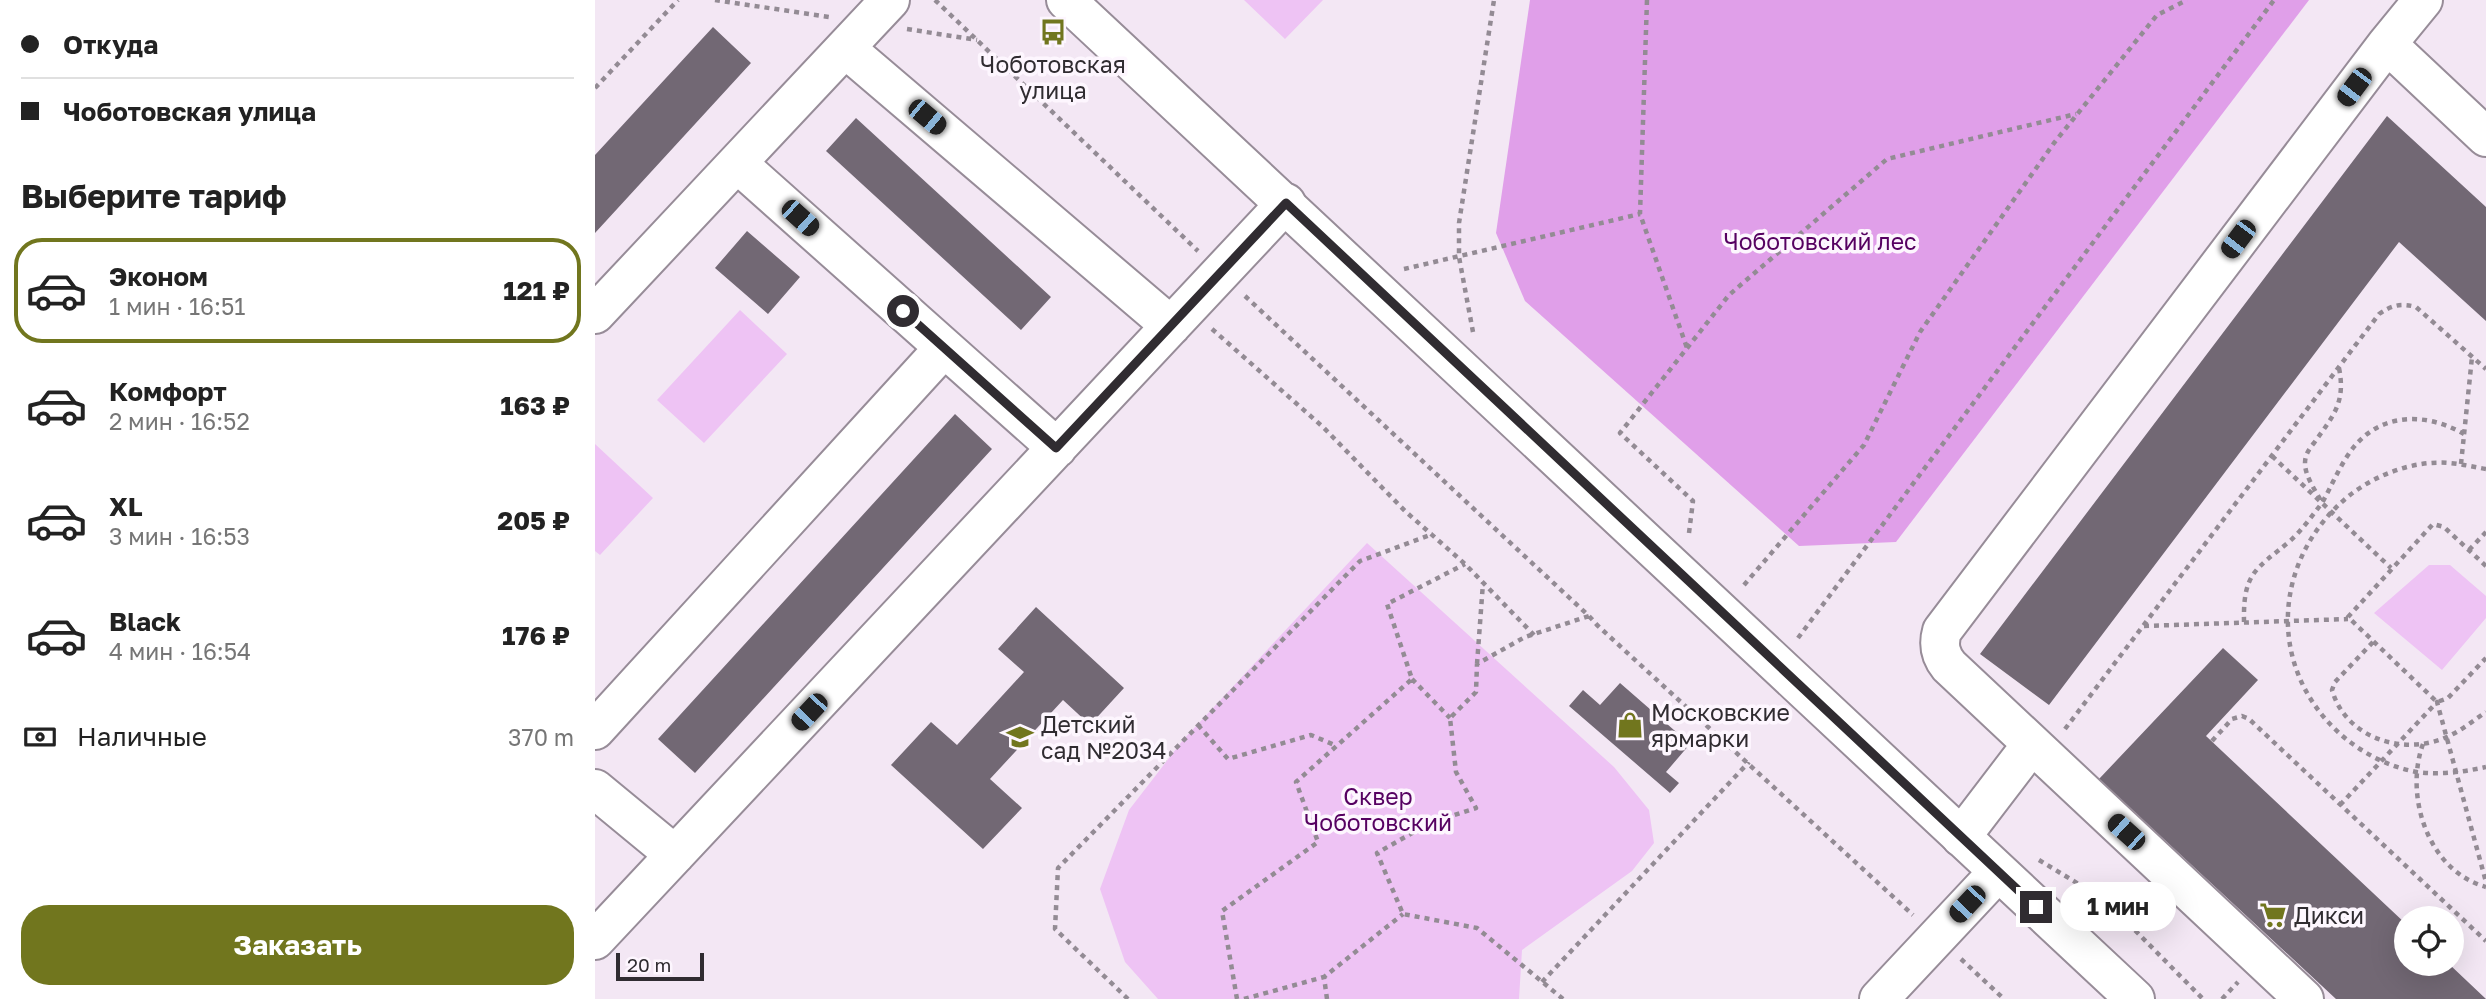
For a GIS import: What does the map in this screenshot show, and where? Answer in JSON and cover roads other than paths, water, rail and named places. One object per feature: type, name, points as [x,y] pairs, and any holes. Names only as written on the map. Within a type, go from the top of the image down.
[{"type":"main road","points":[[595,314],[890,0]]},
{"type":"main road","points":[[1066,0],[1286,203],[1792,646],[1962,837],[2135,999]]},
{"type":"main road","points":[[2304,999],[2048,737],[1949,666],[1940,649],[1942,631],[2423,0]]},
{"type":"main road","points":[[2387,44],[2486,137]]},
{"type":"main road","points":[[845,48],[1179,317]]},
{"type":"main road","points":[[737,163],[1056,448]]},
{"type":"main road","points":[[595,940],[1286,203]]},
{"type":"main road","points":[[595,730],[944,348]]},
{"type":"main road","points":[[1962,837],[2048,737]]},
{"type":"main road","points":[[595,789],[675,855]]},
{"type":"main road","points":[[1879,999],[1998,872]]},
{"type":"place","name":"Чоботовская улица","points":[[1053,32]]},
{"type":"place","name":"Московские ярмарки","points":[[1630,725]]},
{"type":"place","name":"Детский сад №2034","points":[[1020,737]]},
{"type":"place","name":"Дикси","points":[[2273,915]]},
{"type":"park label","name":"Чоботовский лес","points":[[1820,241]]},
{"type":"park label","name":"Сквер Чоботовский","points":[[1378,809]]}]
